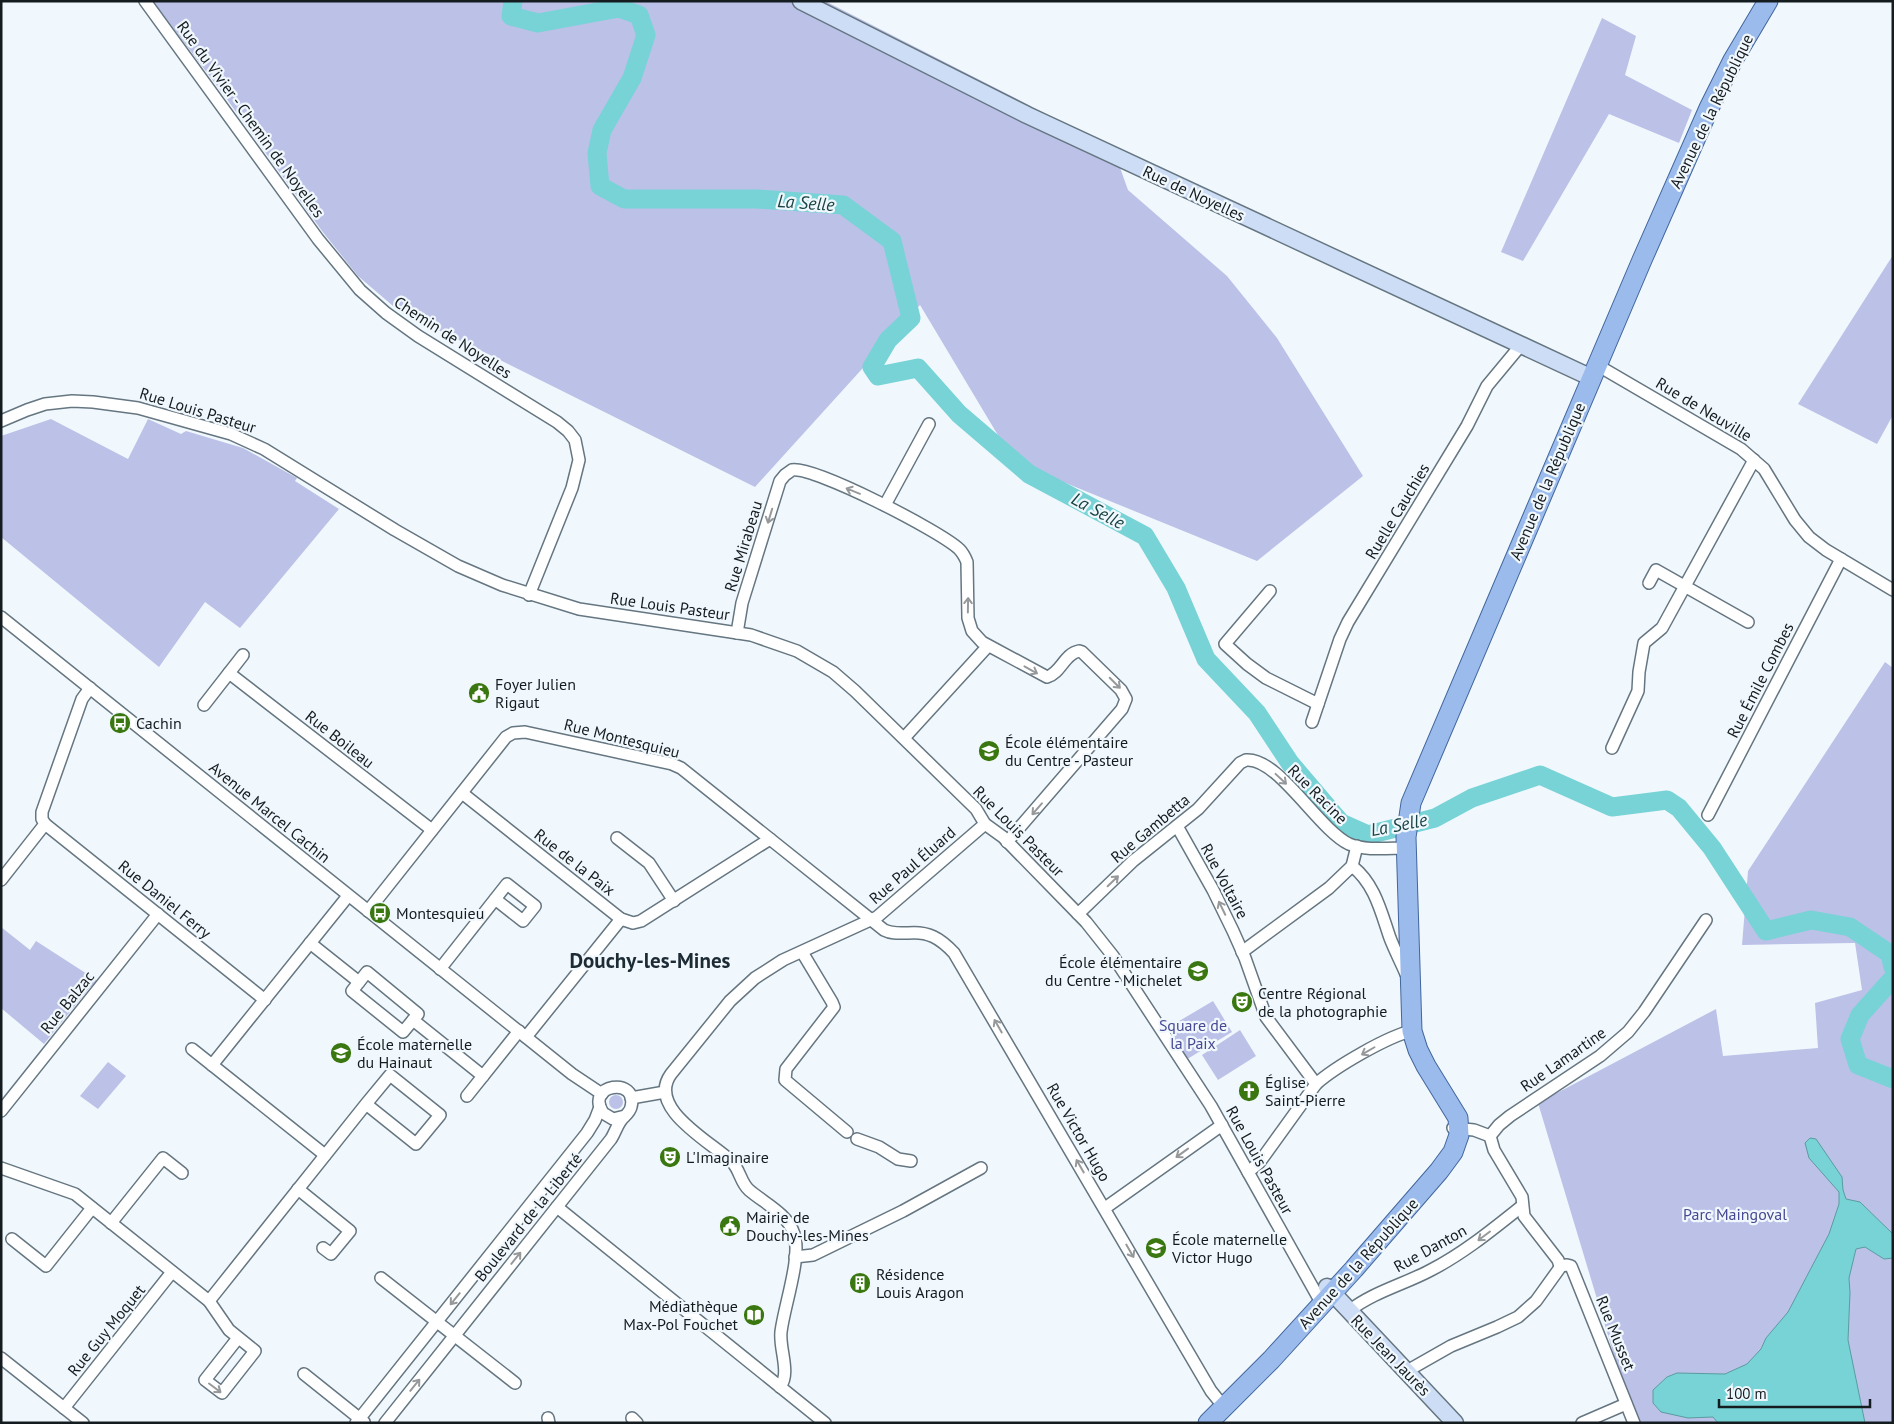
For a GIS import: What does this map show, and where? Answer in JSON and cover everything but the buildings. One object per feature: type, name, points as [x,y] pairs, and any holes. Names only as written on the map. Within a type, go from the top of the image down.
[{"type":"main road","name":"Avenue de la République","points":[[1196,1423],[1221,1404],[1271,1360],[1325,1295],[1445,1164],[1456,1146],[1456,1113],[1418,1050],[1412,1031],[1407,843],[1409,810],[1414,791],[1709,108],[1733,60],[1768,1]]},
{"type":"main road","name":"Avenue de la République","points":[[1208,1423],[1221,1404]]},
{"type":"street","name":"Rue du Vivier - Chemin de Noyelles","points":[[145,1],[332,257]]},
{"type":"street","name":"Rue de Noyelles","points":[[801,1],[1027,115],[1521,345],[1595,372]]},
{"type":"street","name":"Chemin de Noyelles","points":[[332,257],[353,283],[386,313],[557,422],[575,440],[579,454],[574,481],[529,595]]},
{"type":"street","name":"Ruelle Cauchies","points":[[1312,722],[1340,639],[1348,622],[1467,426],[1487,386],[1521,345]]},
{"type":"street","name":"Rue de Neuville","points":[[1595,372],[1728,440],[1754,460],[1768,475],[1795,520],[1804,532],[1820,547],[1893,590]]},
{"type":"street","name":"Rue Louis Pasteur","points":[[1,421],[45,404],[72,401],[94,402],[132,407],[231,434],[271,453],[395,530],[458,566],[491,581],[529,595],[579,609],[737,633],[780,644],[812,658],[833,672],[855,691],[976,809],[985,824],[1000,834],[1078,914],[1113,956],[1222,1125],[1248,1172],[1325,1295]]},
{"type":"street","points":[[929,424],[885,505],[938,535],[963,554],[968,572],[968,622],[975,636],[988,646],[1047,677],[1053,675],[1072,653],[1079,651],[1085,654],[1121,690],[1126,699],[1124,706],[1007,842]]},
{"type":"street","points":[[1612,748],[1638,691],[1644,642],[1662,628],[1754,460]]},
{"type":"street","name":"Rue Mirabeau","points":[[737,633],[742,604],[780,482],[788,472],[796,469],[804,471],[885,505]]},
{"type":"street","name":"Rue Émile Combes","points":[[1708,815],[1841,559]]},
{"type":"street","points":[[1649,583],[1656,570],[1748,622]]},
{"type":"street","points":[[1270,591],[1225,644],[1266,678],[1318,704]]},
{"type":"street","name":"Avenue Marcel Cachin","points":[[1,618],[586,1085],[602,1094]]},
{"type":"street","points":[[904,738],[988,646]]},
{"type":"street","points":[[204,705],[243,655]]},
{"type":"street","name":"Rue Boileau","points":[[229,673],[432,830]]},
{"type":"street","points":[[1,880],[45,824],[42,819],[42,812],[82,699],[90,688]]},
{"type":"street","name":"Rue Montesquieu","points":[[368,911],[506,737],[513,733],[526,732],[677,766],[685,770],[872,920]]},
{"type":"street","name":"Rue Racine","points":[[1240,764],[1246,760],[1253,760],[1275,773],[1331,832],[1347,843],[1357,846],[1407,843]]},
{"type":"street","name":"Rue Gambetta","points":[[1078,914],[1133,861],[1198,809],[1240,764]]},
{"type":"street","name":"Rue de la Paix","points":[[462,793],[621,919],[629,923],[637,923],[674,901],[770,839]]},
{"type":"street","name":"Rue Daniel Ferry","points":[[45,824],[265,1000]]},
{"type":"street","name":"Rue Paul Éluard","points":[[665,1092],[667,1080],[735,995],[768,969],[882,914],[985,824]]},
{"type":"street","name":"Rue Voltaire","points":[[1177,826],[1213,890],[1242,952],[1266,1017],[1316,1084]]},
{"type":"street","points":[[617,838],[649,863],[674,901]]},
{"type":"street","points":[[1242,952],[1323,893],[1352,866],[1357,846]]},
{"type":"street","name":"Avenue de la République","points":[[1352,866],[1359,872],[1376,897],[1393,946],[1410,982]]},
{"type":"street","points":[[212,1065],[348,896]]},
{"type":"street","points":[[440,969],[495,899]]},
{"type":"street","name":"Rue Balzac","points":[[1,1111],[158,914]]},
{"type":"street","points":[[467,1096],[621,919]]},
{"type":"street","name":"Rue Victor Hugo","points":[[872,920],[884,930],[892,933],[916,932],[930,934],[949,948],[958,958],[1221,1404]]},
{"type":"street","name":"Rue Lamartine","points":[[1490,1136],[1504,1121],[1600,1056],[1628,1032],[1644,1012],[1706,920]]},
{"type":"street","points":[[310,943],[359,982]]},
{"type":"street","points":[[802,952],[834,1007],[786,1069],[785,1080],[847,1132]]},
{"type":"street","points":[[367,972],[418,1014],[403,1032],[352,991],[359,982],[367,972]]},
{"type":"street","points":[[413,1020],[483,1076]]},
{"type":"street","points":[[1248,1172],[1259,1163],[1316,1084],[1328,1074],[1392,1037],[1412,1031]]},
{"type":"street","points":[[192,1049],[326,1155]]},
{"type":"street","points":[[209,1301],[366,1104],[390,1075],[440,1116],[416,1144],[366,1104]]},
{"type":"street","points":[[617,1086],[626,1090],[631,1098],[631,1108],[625,1116],[616,1119],[609,1118],[600,1107],[602,1094],[609,1088],[617,1086]]},
{"type":"street","points":[[631,1098],[665,1092],[676,1116],[733,1163],[746,1187],[791,1226],[796,1241],[795,1257],[781,1331],[780,1346],[784,1376],[780,1387]]},
{"type":"street","name":"Boulevard de la Liberté","points":[[304,1374],[361,1421],[590,1129],[600,1107]]},
{"type":"street","name":"Boulevard de la Liberté","points":[[385,1423],[611,1139],[618,1124],[625,1116]]},
{"type":"street","points":[[1105,1208],[1222,1125]]},
{"type":"street","points":[[1407,1371],[1451,1346],[1518,1317],[1540,1296],[1560,1266],[1558,1260],[1526,1221],[1520,1193],[1494,1150],[1490,1136],[1478,1131],[1455,1128]]},
{"type":"street","points":[[857,1139],[879,1147],[898,1159],[911,1161]]},
{"type":"street","points":[[111,1223],[163,1158],[182,1173]]},
{"type":"street","points":[[1,1168],[71,1192],[209,1301],[225,1325],[255,1351],[222,1393],[205,1380],[238,1338]]},
{"type":"street","points":[[795,1257],[813,1255],[904,1211],[981,1168]]},
{"type":"street","points":[[298,1189],[350,1231],[331,1254],[323,1248]]},
{"type":"street","name":"Rue Danton","points":[[1349,1311],[1362,1302],[1440,1265],[1482,1238],[1522,1206]]},
{"type":"street","points":[[557,1207],[825,1423]]},
{"type":"street","points":[[12,1239],[46,1266],[92,1208]]},
{"type":"street","name":"Rue Musset","points":[[1560,1266],[1567,1264],[1571,1266],[1634,1423]]},
{"type":"street","name":"Rue Guy Moquet","points":[[64,1408],[172,1272]]},
{"type":"street","points":[[381,1278],[514,1383]]},
{"type":"street","name":"Rue Jean Jaurès","points":[[1325,1295],[1349,1311],[1455,1423]]},
{"type":"street","points":[[1,1358],[83,1423]]},
{"type":"street","points":[[1582,1423],[1626,1404]]},
{"type":"green space","points":[[153,1],[825,1],[1113,148],[1128,190],[1227,276],[1277,338],[1363,476],[1257,561],[1014,462],[920,305],[755,487],[400,312],[358,276],[322,231]]},
{"type":"green space","points":[[1602,18],[1636,36],[1625,75],[1692,110],[1679,143],[1609,114],[1523,261],[1501,252]]},
{"type":"green space","points":[[1893,255],[1893,415],[1877,444],[1798,404]]},
{"type":"green space","points":[[51,419],[128,459],[148,419],[181,434],[186,431],[243,448],[297,478],[295,481],[339,509],[240,628],[205,602],[159,667],[1,537],[1,436]]},
{"type":"green space","name":"Parc Maingoval","points":[[1885,662],[1893,668],[1893,1423],[1640,1423],[1622,1382],[1538,1103],[1716,1009],[1723,1056],[1818,1048],[1815,1003],[1862,990],[1855,943],[1742,945],[1748,871]]},
{"type":"green space","points":[[1,927],[30,950],[36,941],[98,981],[90,987],[44,1044],[1,1008]]},
{"type":"green space","name":"Square de la Paix","points":[[1213,1001],[1232,1032],[1184,1061],[1164,1030]]},
{"type":"green space","points":[[1240,1030],[1256,1056],[1218,1080],[1202,1055]]},
{"type":"green space","points":[[108,1062],[126,1076],[98,1109],[80,1096]]},
{"type":"green space","points":[[613,1095],[619,1095],[623,1102],[619,1109],[613,1109],[609,1105],[609,1099]]},
{"type":"shaded area","points":[[1810,1138],[1816,1139],[1842,1177],[1846,1199],[1860,1202],[1893,1234],[1893,1258],[1884,1259],[1865,1247],[1856,1249],[1849,1278],[1848,1340],[1865,1423],[1718,1423],[1713,1417],[1688,1418],[1661,1412],[1653,1403],[1653,1390],[1667,1377],[1677,1373],[1725,1374],[1747,1364],[1761,1349],[1766,1338],[1788,1312],[1829,1234],[1839,1204],[1839,1192],[1809,1158],[1805,1143]]},
{"type":"waterway","name":"La Selle","points":[[513,1],[511,16],[538,23],[619,8],[639,15],[646,35],[632,78],[602,130],[597,153],[600,186],[624,199],[757,199],[843,205],[892,241],[911,318],[888,340],[872,367],[878,376],[918,368],[959,414],[1029,474],[1145,536],[1176,588],[1206,659],[1257,713],[1290,763],[1341,823],[1368,835],[1435,818],[1472,798],[1540,775],[1612,807],[1667,800],[1679,808],[1712,848],[1766,931],[1811,920],[1850,927],[1890,954],[1893,967]]},
{"type":"waterway","name":"La Selle","points":[[1893,978],[1860,1015],[1850,1039],[1858,1065],[1893,1079]]},
{"type":"place","name":"Foyer Julien Rigaut","points":[[479,693]]},
{"type":"place","name":"Cachin","points":[[120,723]]},
{"type":"place","name":"École élémentaire du Centre - Pasteur","points":[[989,751]]},
{"type":"place","name":"Montesquieu","points":[[380,913]]},
{"type":"place","name":"École élémentaire du Centre - Michelet","points":[[1198,971]]},
{"type":"place","name":"Centre Régional de la photographie","points":[[1242,1002]]},
{"type":"place","name":"École maternelle du Hainaut","points":[[341,1053]]},
{"type":"place","name":"Église Saint-Pierre","points":[[1249,1091]]},
{"type":"place","name":"L'Imaginaire","points":[[670,1157]]},
{"type":"place","name":"Mairie de Douchy-les-Mines","points":[[730,1226]]},
{"type":"place","name":"École maternelle Victor Hugo","points":[[1156,1248]]},
{"type":"place","name":"Résidence Louis Aragon","points":[[860,1283]]},
{"type":"place","name":"Médiathèque Max-Pol Fouchet","points":[[754,1315]]},
{"type":"district","name":"Douchy-les-Mines","points":[[650,961]]}]
